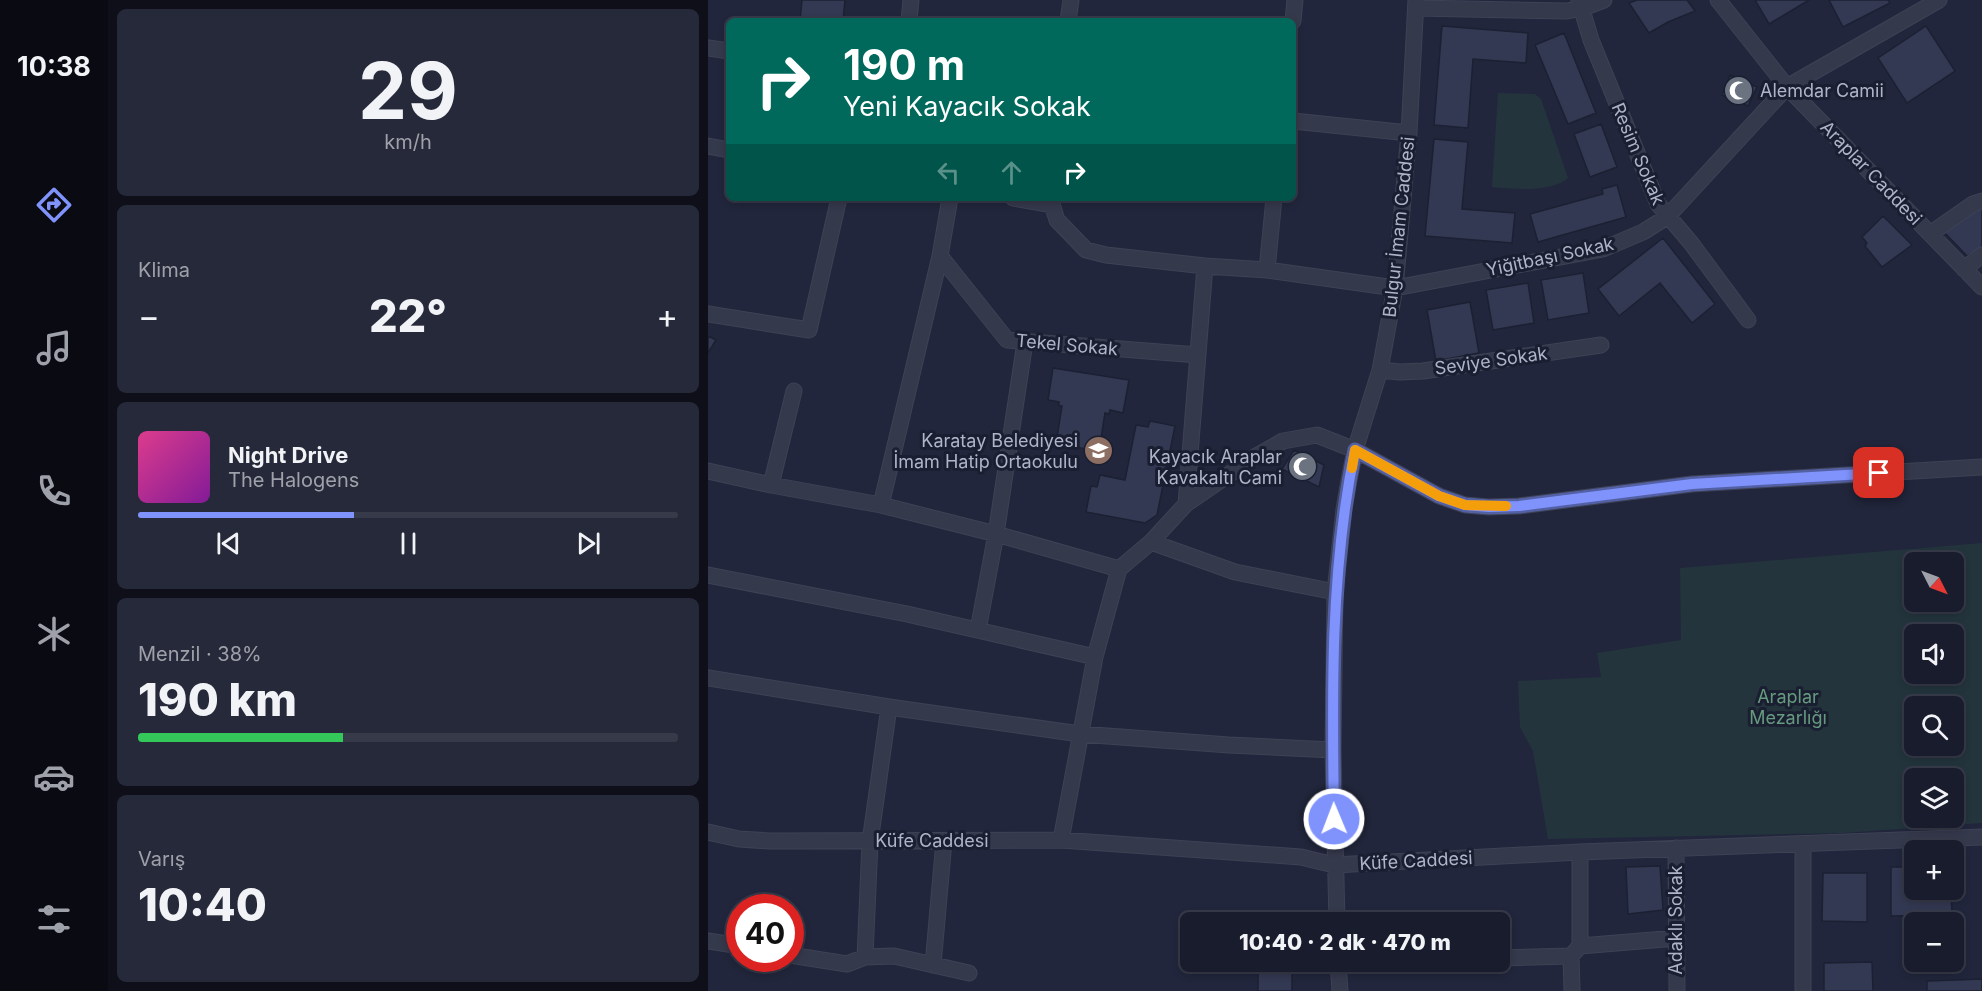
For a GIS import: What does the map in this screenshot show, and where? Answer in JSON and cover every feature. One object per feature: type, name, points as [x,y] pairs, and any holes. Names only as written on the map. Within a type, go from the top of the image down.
[{"type":"street","points":[[909,18],[911,0]]},
{"type":"street","points":[[1068,18],[1071,0]]},
{"type":"street","points":[[1293,18],[1295,0]]},
{"type":"street","points":[[1416,4],[1551,11],[1604,0]]},
{"type":"street","name":"Araplar Caddesi","points":[[1718,0],[1787,87],[1982,287]]},
{"type":"street","name":"Yiğitbaşı Sokak","points":[[1051,201],[1058,220],[1086,250],[1106,255],[1267,270],[1395,288],[1603,249],[1643,232],[1667,217],[1787,87],[1939,0]]},
{"type":"street","name":"Bulgur İmam Caddesi","points":[[1337,912],[1333,750],[1335,592],[1344,509],[1355,450],[1380,370],[1395,288],[1409,133],[1416,4]]},
{"type":"street","name":"Resim Sokak","points":[[1581,4],[1591,40],[1651,190],[1667,217],[1691,243],[1748,320]]},
{"type":"street","points":[[708,48],[726,51]]},
{"type":"street","points":[[1296,122],[1409,133]]},
{"type":"street","points":[[708,146],[726,149]]},
{"type":"street","points":[[708,314],[809,330],[837,201]]},
{"type":"street","points":[[881,505],[940,256],[949,201]]},
{"type":"street","points":[[1267,270],[1274,201]]},
{"type":"street","points":[[1930,234],[1973,204],[1982,201]]},
{"type":"street","points":[[1964,269],[1982,255]]},
{"type":"street","name":"Tekel Sokak","points":[[940,256],[1007,340],[1198,355]]},
{"type":"street","points":[[1186,504],[1205,266]]},
{"type":"street","points":[[978,630],[996,534],[1025,342]]},
{"type":"street","name":"Seviye Sokak","points":[[1380,370],[1423,371],[1601,345]]},
{"type":"street","points":[[771,485],[794,391]]},
{"type":"street","points":[[1061,840],[1095,657],[1119,570],[1151,542],[1186,504],[1253,458],[1283,441],[1317,435],[1355,450],[1439,496],[1465,505],[1489,507],[1519,506],[1692,484],[1982,467]]},
{"type":"street","points":[[708,471],[881,505],[996,534],[1119,570]]},
{"type":"street","points":[[1151,542],[1235,572],[1335,592]]},
{"type":"street","points":[[708,575],[978,630],[1095,657]]},
{"type":"street","points":[[708,678],[1080,734],[1333,750]]},
{"type":"street","points":[[865,957],[870,842],[889,707]]},
{"type":"street","name":"Küfe Caddesi","points":[[708,832],[739,839],[770,841],[1061,840],[1301,857],[1335,865],[1580,852],[1982,837]]},
{"type":"street","points":[[933,965],[944,842]]},
{"type":"street","points":[[1803,844],[1803,991]]},
{"type":"street","name":"Adaklı Sokak","points":[[1676,848],[1677,991]]},
{"type":"street","points":[[1572,991],[1580,852]]},
{"type":"street","points":[[1510,957],[1677,938]]},
{"type":"street","points":[[708,941],[726,944]]},
{"type":"street","points":[[804,956],[847,964],[865,957],[894,956],[969,973]]},
{"type":"street","points":[[1339,972],[1340,991]]},
{"type":"green space","points":[[1498,93],[1535,94],[1541,99],[1568,178],[1561,183],[1542,188],[1492,187]]},
{"type":"green space","name":"Araplar Mezarlığı","points":[[1982,543],[1982,823],[1964,824],[1964,768],[1904,768],[1904,828],[1913,828],[1844,833],[1548,839],[1533,751],[1520,727],[1518,681],[1601,677],[1597,653],[1681,640],[1680,568]]},
{"type":"building","points":[[802,0],[845,0],[843,18],[800,18]]},
{"type":"building","points":[[1637,0],[1687,0],[1695,11],[1649,33],[1629,3]]},
{"type":"building","points":[[1755,0],[1809,0],[1769,24]]},
{"type":"building","points":[[1829,0],[1888,0],[1890,3],[1843,27]]},
{"type":"building","points":[[1442,26],[1528,33],[1526,63],[1473,59],[1468,128],[1434,125]]},
{"type":"building","points":[[1926,26],[1955,71],[1907,103],[1878,58]]},
{"type":"building","points":[[1564,33],[1596,113],[1568,124],[1535,45]]},
{"type":"building","name":"Alemdar Camii","points":[[1730,75],[1757,87],[1748,106],[1722,95]]},
{"type":"building","points":[[1601,124],[1617,167],[1590,177],[1574,134]]},
{"type":"building","points":[[1434,139],[1468,142],[1462,209],[1515,213],[1512,243],[1425,236]]},
{"type":"building","points":[[1617,185],[1626,217],[1538,242],[1530,214],[1603,194],[1602,189]]},
{"type":"building","points":[[1982,207],[1982,249],[1967,256],[1943,231]]},
{"type":"building","points":[[1883,216],[1912,245],[1882,267],[1865,246],[1867,243],[1862,237]]},
{"type":"building","points":[[1663,238],[1715,304],[1692,323],[1660,283],[1619,316],[1598,289]]},
{"type":"building","points":[[1583,273],[1589,313],[1548,320],[1541,280]]},
{"type":"building","points":[[1528,283],[1534,323],[1493,330],[1486,290]]},
{"type":"building","points":[[1470,302],[1479,353],[1436,361],[1427,310]]},
{"type":"building","points":[[708,336],[716,340],[708,353]]},
{"type":"building","points":[[1053,368],[1129,380],[1123,413],[1110,410],[1109,414],[1105,413],[1099,451],[1056,444],[1062,406],[1059,406],[1059,402],[1048,400]]},
{"type":"building","points":[[1150,421],[1175,426],[1157,515],[1145,523],[1086,512],[1091,486],[1097,487],[1100,475],[1125,480],[1136,425],[1148,427]]},
{"type":"building","name":"Kayacık Araplar Kavakaltı Cami","points":[[1294,450],[1324,465],[1319,487],[1282,469]]},
{"type":"building","points":[[1660,866],[1663,910],[1628,914],[1626,867]]},
{"type":"building","points":[[1891,867],[1904,867],[1904,900],[1951,900],[1952,912],[1904,912],[1904,916],[1891,916]]},
{"type":"building","points":[[1823,873],[1867,873],[1867,922],[1822,921]]},
{"type":"building","points":[[1872,962],[1873,991],[1824,991],[1824,963]]},
{"type":"building","points":[[1258,972],[1292,972],[1292,991],[1258,991]]},
{"type":"building","points":[[1982,979],[1982,991],[1927,991],[1927,981]]},
{"type":"slow traffic","points":[[1352,468],[1355,450],[1439,496],[1465,505],[1506,506]]},
{"type":"place","name":"Alemdar Camii","points":[[1739,91]]},
{"type":"place","name":"Karatay Belediyesi İmam Hatip Ortaokulu","points":[[1099,451]]},
{"type":"place","name":"Kayacık Araplar Kavakaltı Cami","points":[[1303,467]]},
{"type":"route","points":[[1334,819],[1335,592],[1344,509],[1355,450],[1439,496],[1465,505],[1489,507],[1519,506],[1692,484],[1879,473]]}]
